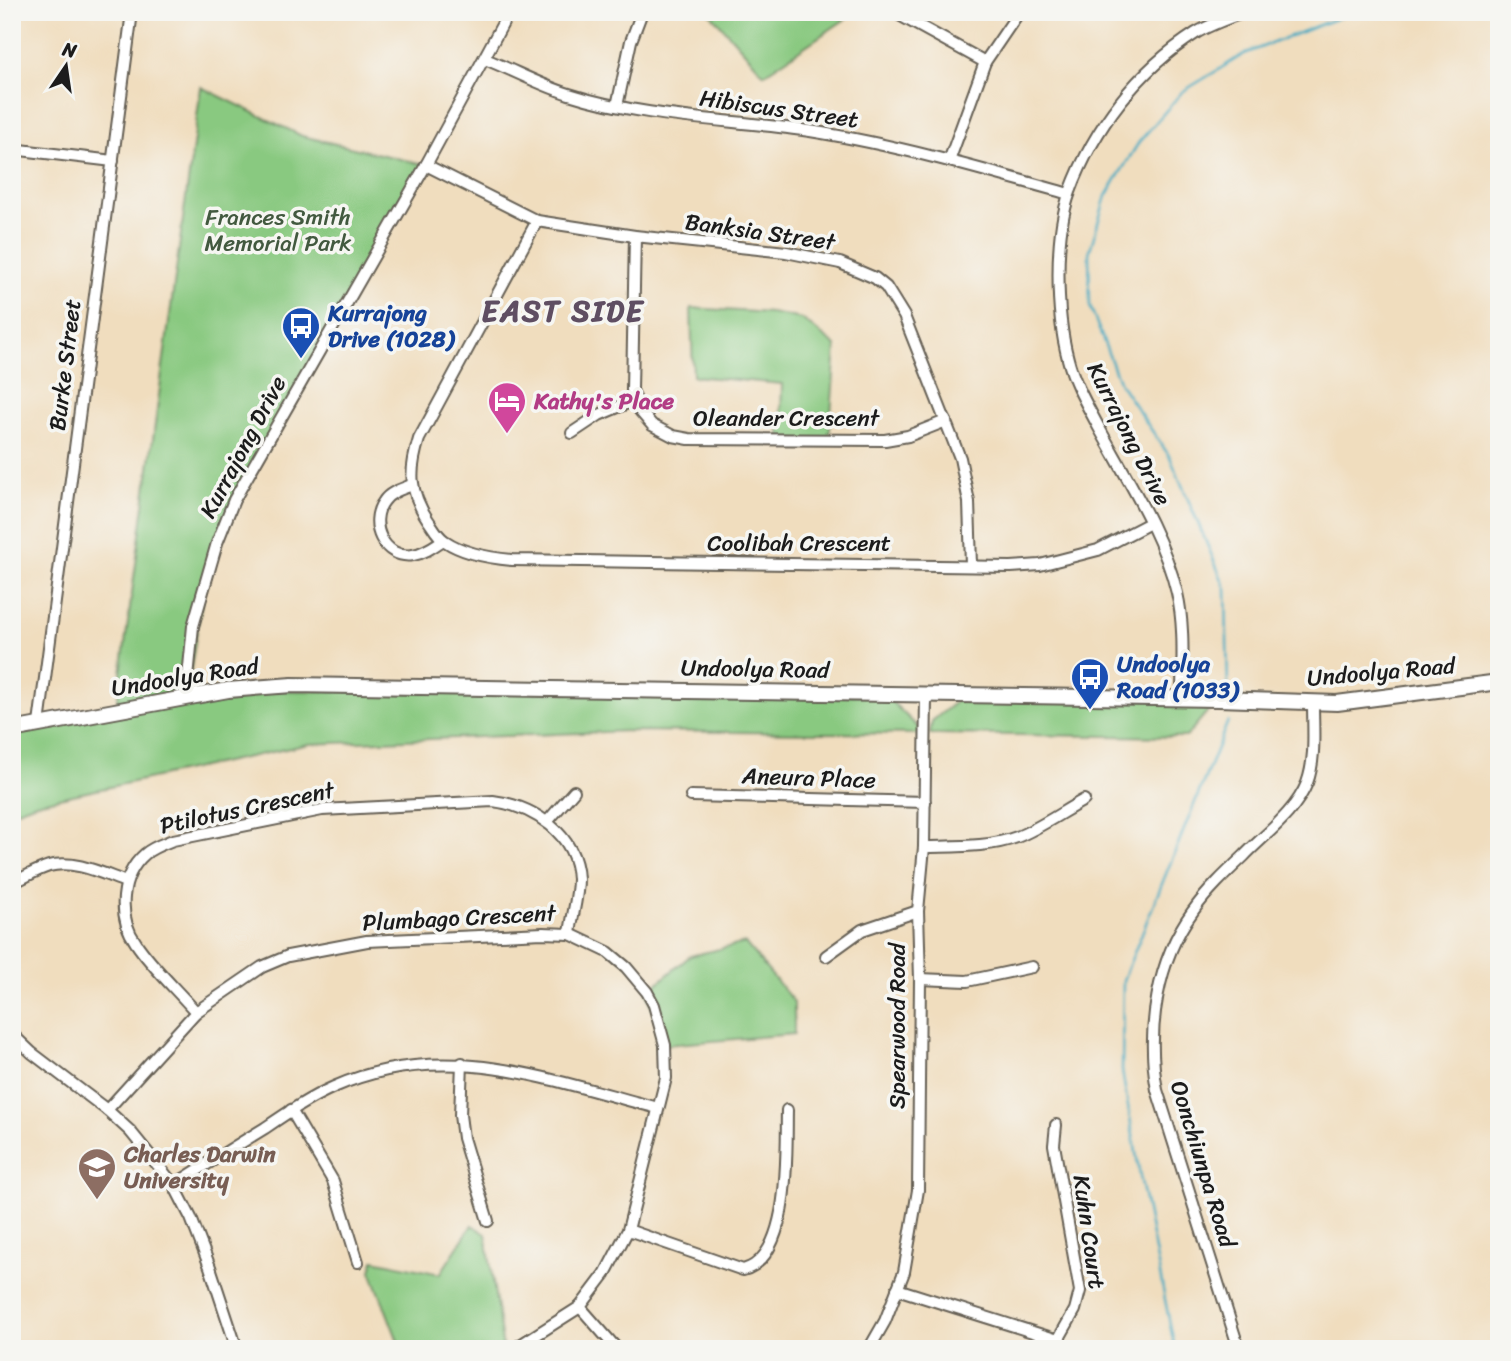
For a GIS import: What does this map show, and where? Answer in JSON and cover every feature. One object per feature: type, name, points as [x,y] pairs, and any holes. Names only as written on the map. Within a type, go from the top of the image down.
[{"type":"main road","name":"Undoolya Road","points":[[12,730],[238,689],[292,685],[1218,699],[1312,704],[1365,700],[1499,682]]},
{"type":"street","name":"Burke Street","points":[[39,724],[132,12]]},
{"type":"street","name":"Kurrajong Drive","points":[[186,698],[193,626],[217,543],[234,500],[426,165],[509,12]]},
{"type":"street","points":[[617,106],[631,41],[642,12]]},
{"type":"street","points":[[894,12],[985,62]]},
{"type":"street","points":[[949,161],[985,62],[1019,12]]},
{"type":"street","name":"Kurrajong Drive","points":[[1182,699],[1182,636],[1177,595],[1163,551],[1079,389],[1068,360],[1060,304],[1059,260],[1069,194],[1102,128],[1143,75],[1198,32],[1245,12]]},
{"type":"street","name":"Hibiscus Street","points":[[485,59],[568,94],[617,106],[812,132],[949,161],[1069,194]]},
{"type":"street","points":[[12,149],[113,162]]},
{"type":"street","name":"Banksia Street","points":[[426,165],[537,221],[635,236],[786,252],[840,263],[875,278],[890,293],[904,316],[960,458],[970,502],[971,565]]},
{"type":"street","points":[[412,485],[394,492],[384,500],[378,510],[378,532],[384,543],[391,550],[411,556],[426,552],[443,540],[419,507],[412,485],[412,465],[419,439],[537,221]]},
{"type":"street","points":[[572,433],[599,415],[635,400],[632,372],[635,236]]},
{"type":"street","name":"Oleander Crescent","points":[[635,400],[652,425],[673,436],[689,439],[886,440],[908,436],[946,421]]},
{"type":"street","name":"Coolibah Crescent","points":[[443,540],[475,554],[512,560],[1011,567],[1068,560],[1098,550],[1150,523]]},
{"type":"street","name":"Spearwood Road","points":[[869,1349],[885,1321],[904,1272],[918,1190],[918,911],[924,846],[926,695]]},
{"type":"street","name":"Oonchiunpa Road","points":[[1239,1349],[1157,1090],[1153,1068],[1154,1016],[1169,957],[1193,911],[1280,821],[1306,784],[1311,768],[1314,734],[1312,704]]},
{"type":"street","points":[[547,822],[574,791]]},
{"type":"street","name":"Aneura Place","points":[[691,796],[925,802]]},
{"type":"street","points":[[924,846],[968,846],[1017,837],[1084,800]]},
{"type":"street","name":"Ptilotus Crescent","points":[[126,882],[144,855],[173,840],[322,810],[493,801],[513,803],[530,810],[547,822],[569,848],[576,863],[578,881],[570,934]]},
{"type":"street","points":[[12,883],[51,866],[67,865],[83,867],[126,882],[124,909],[130,932],[136,943],[195,1012]]},
{"type":"street","points":[[827,956],[862,930],[918,911]]},
{"type":"street","name":"Plumbago Crescent","points":[[107,1110],[195,1012],[262,967],[288,956],[367,941],[543,933],[570,934],[608,952],[626,967],[654,1005],[666,1055],[666,1078],[628,1230],[605,1274],[580,1307],[514,1349]]},
{"type":"street","points":[[919,979],[967,981],[1032,967]]},
{"type":"street","points":[[12,1034],[32,1053],[107,1110],[152,1156],[174,1185],[195,1230],[237,1349]]},
{"type":"street","points":[[462,1063],[460,1115],[463,1138],[488,1221]]},
{"type":"street","points":[[174,1185],[291,1110],[335,1086],[366,1076],[427,1064],[462,1063],[499,1068],[657,1108]]},
{"type":"street","points":[[291,1110],[334,1181],[358,1262]]},
{"type":"street","points":[[628,1230],[743,1270],[758,1264],[767,1253],[780,1214],[785,1181],[787,1110]]},
{"type":"street","name":"Kuhn Court","points":[[1056,1125],[1054,1145],[1080,1291],[1079,1301],[1062,1344]]},
{"type":"street","points":[[897,1289],[1062,1344]]},
{"type":"street","points":[[580,1307],[617,1349]]},
{"type":"green space","points":[[709,12],[856,12],[764,74]]},
{"type":"green space","name":"Frances Smith Memorial Park","points":[[201,87],[302,136],[426,165],[234,500],[205,580],[186,698],[228,690],[885,695],[925,734],[629,731],[309,744],[36,803],[12,812],[12,730],[116,710]]},
{"type":"green space","points":[[691,308],[771,313],[802,319],[836,346],[829,442],[780,441],[782,384],[693,376]]},
{"type":"green space","points":[[963,696],[1218,699],[1186,737],[930,734],[932,721]]},
{"type":"green space","points":[[745,943],[794,1002],[794,1034],[665,1045],[647,992],[690,956]]},
{"type":"green space","points":[[472,1225],[486,1234],[503,1349],[401,1349],[371,1271],[374,1260],[440,1274]]},
{"type":"waterway","points":[[1228,689],[1226,589],[1170,457],[1120,384],[1090,306],[1089,253],[1106,196],[1139,142],[1182,92],[1244,54],[1353,12]]},
{"type":"waterway","points":[[1175,1349],[1122,1071],[1123,980],[1228,721]]},
{"type":"place","name":"Kurrajong Drive (1028)","points":[[301,360]]},
{"type":"place","name":"Kathy's Place","points":[[507,435]]},
{"type":"place","name":"Undoolya Road (1033)","points":[[1090,711]]},
{"type":"place","name":"Charles Darwin University","points":[[97,1201]]},
{"type":"district","name":"EAST SIDE","points":[[563,311]]}]
